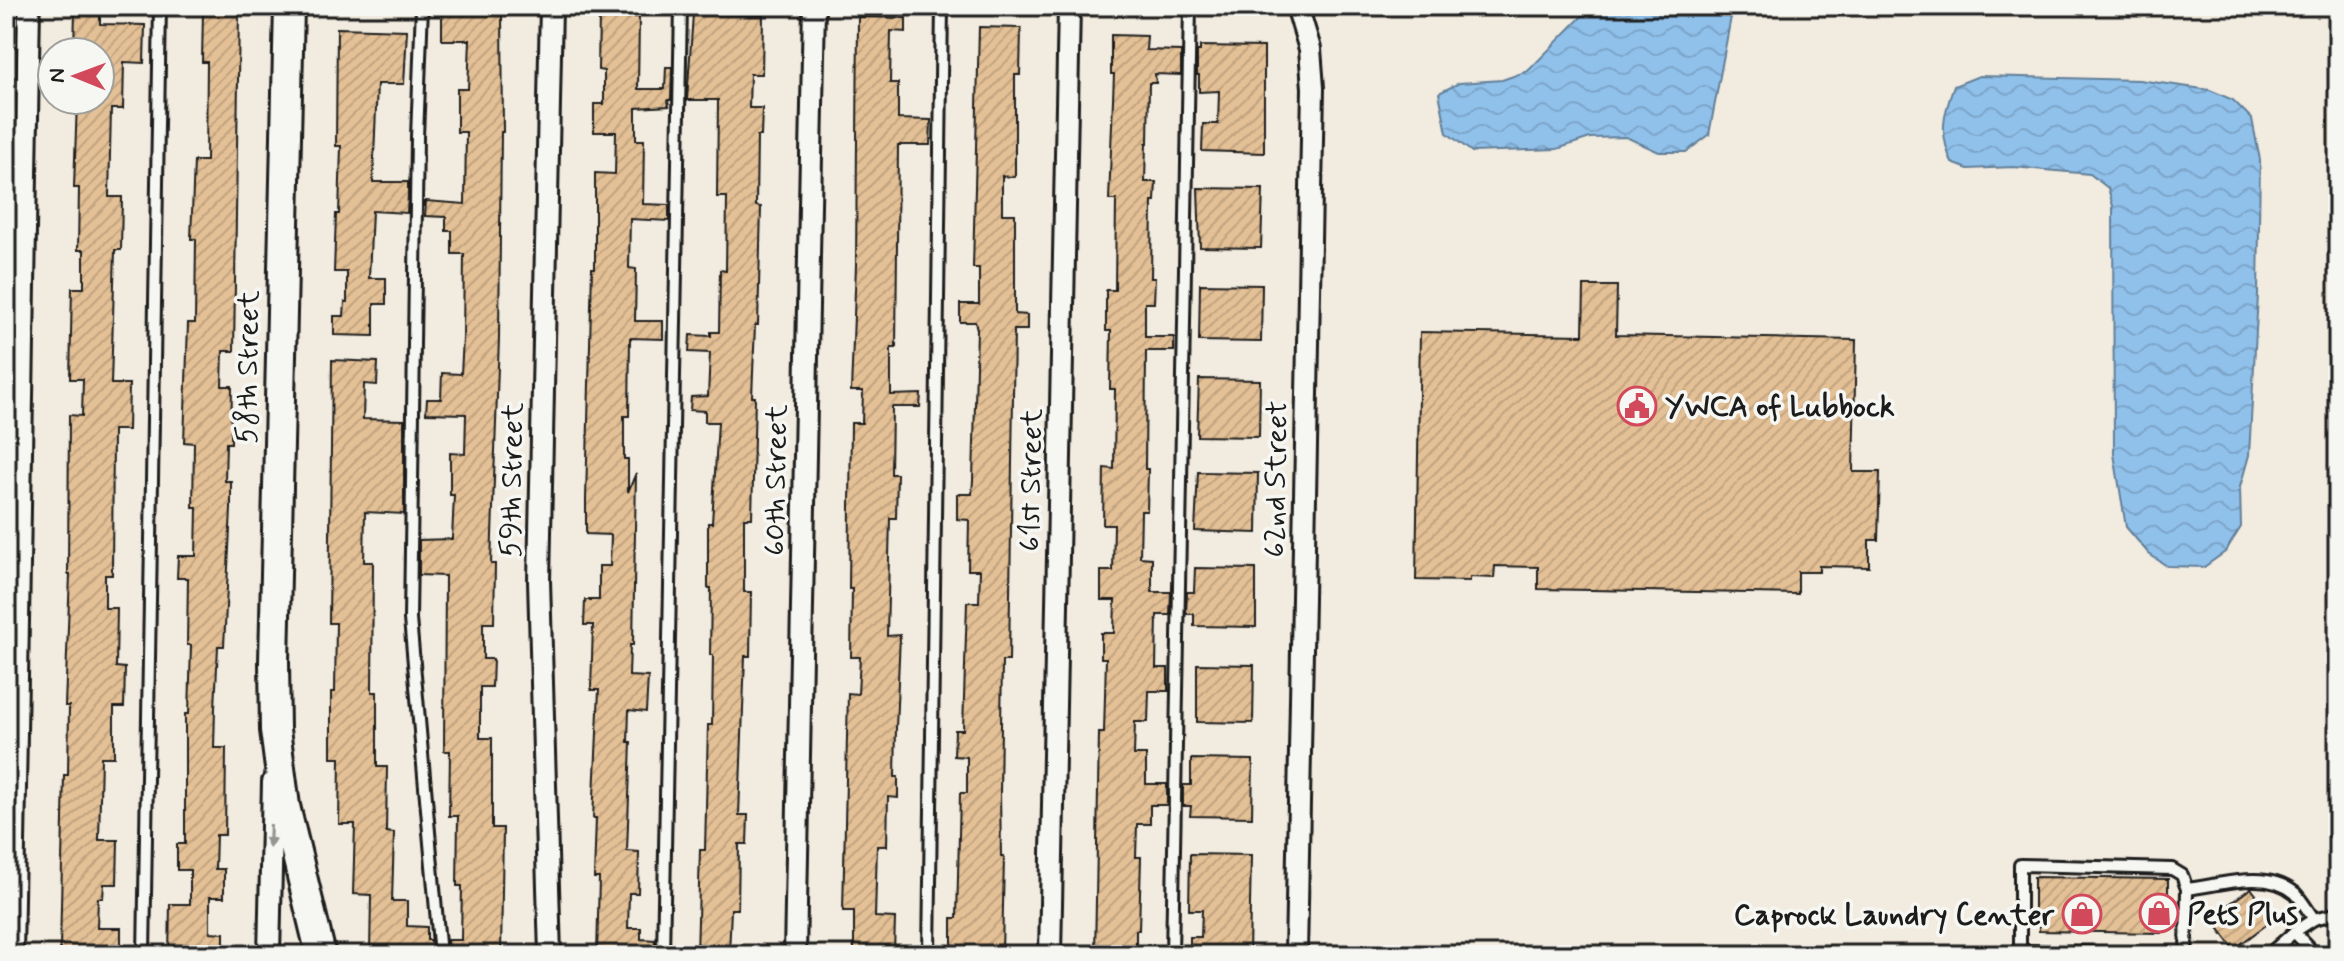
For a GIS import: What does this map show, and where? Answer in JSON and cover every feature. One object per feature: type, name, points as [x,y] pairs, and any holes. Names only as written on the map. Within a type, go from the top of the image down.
[{"type":"street","points":[[12,955],[29,6]]},
{"type":"street","name":"58th Street","points":[[268,953],[289,6]]},
{"type":"street","name":"59th Street","points":[[550,955],[539,581],[551,6]]},
{"type":"street","name":"60th Street","points":[[795,955],[814,6]]},
{"type":"street","name":"61st Street","points":[[1050,955],[1069,6]]},
{"type":"street","name":"62nd Street","points":[[1296,955],[1313,88],[1310,49],[1297,6]]},
{"type":"street","name":"58th Street","points":[[275,730],[285,806],[321,955]]},
{"type":"lane","points":[[144,955],[160,6]]},
{"type":"lane","points":[[422,6],[417,137],[410,619],[440,955]]},
{"type":"lane","points":[[663,955],[681,6]]},
{"type":"lane","points":[[929,955],[942,6]]},
{"type":"lane","points":[[1172,955],[1190,6]]},
{"type":"lane","points":[[2020,865],[2172,869],[2182,875],[2187,889],[2186,955],[2020,953],[2020,865]]},
{"type":"lane","points":[[2187,889],[2265,880],[2282,885],[2297,895],[2314,919]]},
{"type":"lane","points":[[2270,954],[2314,919],[2338,913]]},
{"type":"lane","points":[[2294,932],[2316,955]]},
{"type":"water","points":[[1592,6],[1733,6],[1709,135],[1686,152],[1659,152],[1626,137],[1590,138],[1557,149],[1472,152],[1447,133],[1439,93],[1459,83],[1502,80],[1528,71]]},
{"type":"water","points":[[1979,76],[2139,80],[2210,90],[2233,100],[2252,119],[2260,160],[2258,295],[2249,455],[2240,487],[2241,527],[2225,552],[2204,567],[2167,566],[2149,554],[2126,527],[2114,454],[2113,206],[2108,188],[2090,174],[2013,167],[1968,169],[1952,163],[1944,133],[1950,97],[1954,86]]},
{"type":"building","points":[[75,9],[100,9],[100,24],[145,25],[144,63],[124,62],[123,109],[116,109],[116,36],[74,36]]},
{"type":"building","points":[[203,12],[239,12],[234,351],[223,351],[222,386],[232,386],[231,443],[226,443],[225,481],[231,481],[231,509],[224,646],[218,646],[214,748],[226,748],[225,835],[216,835],[215,869],[224,869],[224,897],[210,897],[210,932],[224,933],[224,955],[169,955],[170,904],[190,904],[190,870],[177,870],[177,844],[185,844],[185,714],[189,714],[191,645],[187,645],[188,578],[177,578],[178,556],[196,556],[194,443],[184,442],[188,323],[195,323],[196,239],[191,239],[194,161],[206,161],[207,62],[202,62]]},
{"type":"building","points":[[442,13],[502,14],[499,338],[491,564],[495,564],[494,623],[483,623],[483,659],[493,659],[492,687],[480,687],[480,738],[492,738],[492,828],[503,828],[501,955],[448,954],[447,940],[461,940],[462,886],[457,886],[458,816],[449,816],[450,751],[444,751],[445,576],[419,575],[419,540],[452,539],[454,495],[450,495],[450,453],[465,454],[466,414],[426,413],[427,399],[441,399],[442,373],[461,374],[463,338],[464,254],[452,254],[452,231],[446,231],[446,217],[425,216],[426,201],[465,204],[466,132],[457,132],[457,89],[468,89],[470,40],[442,40]]},
{"type":"building","points":[[693,14],[763,15],[762,74],[750,74],[749,108],[762,108],[761,136],[757,136],[756,206],[761,207],[758,325],[755,325],[752,397],[755,397],[752,518],[744,518],[744,592],[751,592],[750,656],[745,656],[739,815],[748,815],[747,844],[739,844],[738,909],[731,909],[729,955],[697,955],[700,850],[705,850],[708,725],[712,725],[708,523],[712,523],[718,422],[705,422],[705,411],[690,410],[691,397],[708,396],[710,353],[689,352],[690,335],[711,336],[711,332],[719,332],[720,270],[726,271],[727,197],[717,197],[718,100],[687,100]]},
{"type":"building","points":[[599,16],[639,17],[638,89],[665,89],[666,67],[672,67],[669,106],[636,108],[636,140],[644,140],[643,204],[669,205],[669,221],[630,219],[629,268],[636,269],[635,321],[663,321],[663,339],[630,338],[629,416],[624,416],[628,492],[636,473],[633,645],[630,645],[629,676],[648,677],[646,712],[629,710],[628,742],[631,742],[627,851],[639,852],[638,893],[629,893],[628,928],[641,928],[641,939],[655,940],[655,955],[597,955],[599,878],[594,878],[596,818],[593,818],[599,690],[591,690],[593,625],[584,625],[585,600],[599,600],[599,566],[610,566],[611,535],[586,534],[586,499],[592,268],[595,268],[595,173],[615,174],[616,132],[594,132],[594,104],[604,104],[604,71],[598,70]]},
{"type":"building","points":[[858,17],[906,18],[906,32],[891,31],[890,83],[898,83],[898,119],[931,120],[930,145],[898,145],[896,348],[891,348],[891,395],[921,394],[920,407],[892,407],[891,474],[897,474],[896,518],[890,518],[887,636],[900,635],[895,777],[898,777],[898,798],[888,797],[887,846],[877,846],[875,917],[895,918],[894,955],[854,955],[854,911],[843,911],[848,693],[858,694],[860,657],[851,657],[852,589],[849,589],[851,423],[862,423],[863,391],[851,391],[856,265]]},
{"type":"building","points":[[979,27],[1021,28],[1020,75],[1015,75],[1015,177],[1002,176],[1002,214],[1015,214],[1015,314],[1027,315],[1027,330],[1014,330],[1009,661],[1002,661],[1002,955],[964,955],[964,946],[952,946],[952,918],[957,918],[960,793],[967,793],[967,757],[954,756],[955,730],[963,730],[967,602],[979,602],[980,570],[968,570],[969,520],[957,519],[957,494],[972,494],[973,480],[977,329],[975,322],[960,322],[960,304],[979,304],[979,268],[973,268]]},
{"type":"building","points":[[337,28],[407,30],[404,84],[377,84],[373,182],[408,182],[408,194],[407,213],[372,211],[369,278],[386,278],[386,304],[374,304],[374,336],[334,335],[334,316],[344,316],[347,302],[347,272],[334,272],[341,146],[336,146]]},
{"type":"building","points":[[1111,35],[1147,36],[1146,50],[1181,51],[1181,75],[1155,74],[1156,83],[1149,83],[1146,143],[1145,182],[1156,182],[1155,201],[1152,201],[1151,278],[1155,278],[1154,303],[1145,303],[1145,337],[1174,337],[1174,351],[1146,351],[1147,511],[1141,511],[1140,557],[1152,558],[1152,592],[1171,592],[1170,615],[1157,615],[1156,668],[1168,668],[1168,691],[1149,691],[1148,722],[1135,722],[1134,755],[1146,755],[1146,784],[1167,784],[1167,805],[1150,805],[1150,824],[1137,824],[1136,857],[1141,857],[1136,955],[1095,955],[1099,733],[1104,733],[1106,658],[1101,658],[1101,633],[1114,633],[1115,600],[1101,600],[1101,571],[1113,571],[1114,525],[1103,525],[1104,468],[1114,469],[1115,389],[1110,389],[1111,331],[1106,331],[1106,290],[1115,290],[1116,200],[1109,200],[1114,74],[1111,74]]},
{"type":"building","points":[[1200,46],[1264,47],[1264,153],[1202,151],[1203,124],[1218,124],[1219,91],[1199,92],[1197,51],[1200,51]]},
{"type":"building","points":[[76,116],[111,116],[109,197],[122,197],[121,250],[115,250],[111,384],[129,384],[128,430],[113,430],[112,575],[105,575],[105,608],[117,608],[116,667],[125,668],[124,707],[114,707],[114,757],[101,757],[99,840],[118,840],[117,884],[104,884],[103,898],[98,898],[97,928],[121,928],[121,952],[60,950],[64,775],[68,775],[69,706],[65,706],[70,574],[69,415],[82,416],[83,379],[70,379],[72,288],[84,288],[84,250],[78,250],[79,188],[74,188]]},
{"type":"building","points":[[1198,188],[1263,189],[1261,248],[1200,247]]},
{"type":"building","points":[[1200,284],[1262,285],[1261,342],[1199,341]]},
{"type":"building","name":"YWCA of Lubbock","points":[[1584,286],[1617,286],[1616,335],[1856,340],[1853,472],[1880,472],[1878,540],[1869,540],[1869,567],[1819,566],[1819,572],[1798,572],[1798,594],[1538,589],[1538,567],[1495,566],[1494,578],[1470,577],[1470,581],[1416,580],[1420,332],[1583,335]]},
{"type":"building","points":[[332,360],[378,362],[377,385],[364,384],[363,419],[404,420],[404,514],[365,512],[364,562],[373,562],[372,692],[377,692],[377,767],[387,767],[386,832],[394,833],[392,901],[407,901],[407,926],[427,927],[432,954],[426,955],[370,955],[371,895],[353,894],[355,824],[339,824],[340,758],[331,758],[331,692],[335,692],[336,623],[329,623]]},
{"type":"building","points":[[1199,379],[1260,380],[1259,437],[1197,436]]},
{"type":"building","points":[[1198,472],[1258,473],[1257,533],[1195,531]]},
{"type":"building","points":[[1195,568],[1256,569],[1256,627],[1194,626],[1194,614],[1186,614],[1187,592],[1194,592]]},
{"type":"building","points":[[1197,664],[1254,665],[1253,723],[1197,722]]},
{"type":"building","points":[[1191,759],[1253,760],[1252,817],[1190,816],[1191,806],[1183,806],[1183,785],[1191,785]]},
{"type":"building","points":[[1190,854],[1251,855],[1249,955],[1190,955],[1190,937],[1201,937],[1202,910],[1189,910]]},
{"type":"building","points":[[2034,877],[2168,879],[2168,926],[2161,926],[2161,933],[2039,931],[2039,924],[2034,924]]},
{"type":"building","points":[[2251,888],[2274,919],[2234,949],[2211,918]]},
{"type":"place","name":"YWCA of Lubbock","points":[[1637,406]]},
{"type":"place","name":"Pets Plus","points":[[2159,913]]},
{"type":"place","name":"Caprock Laundry Center","points":[[2082,914]]}]
